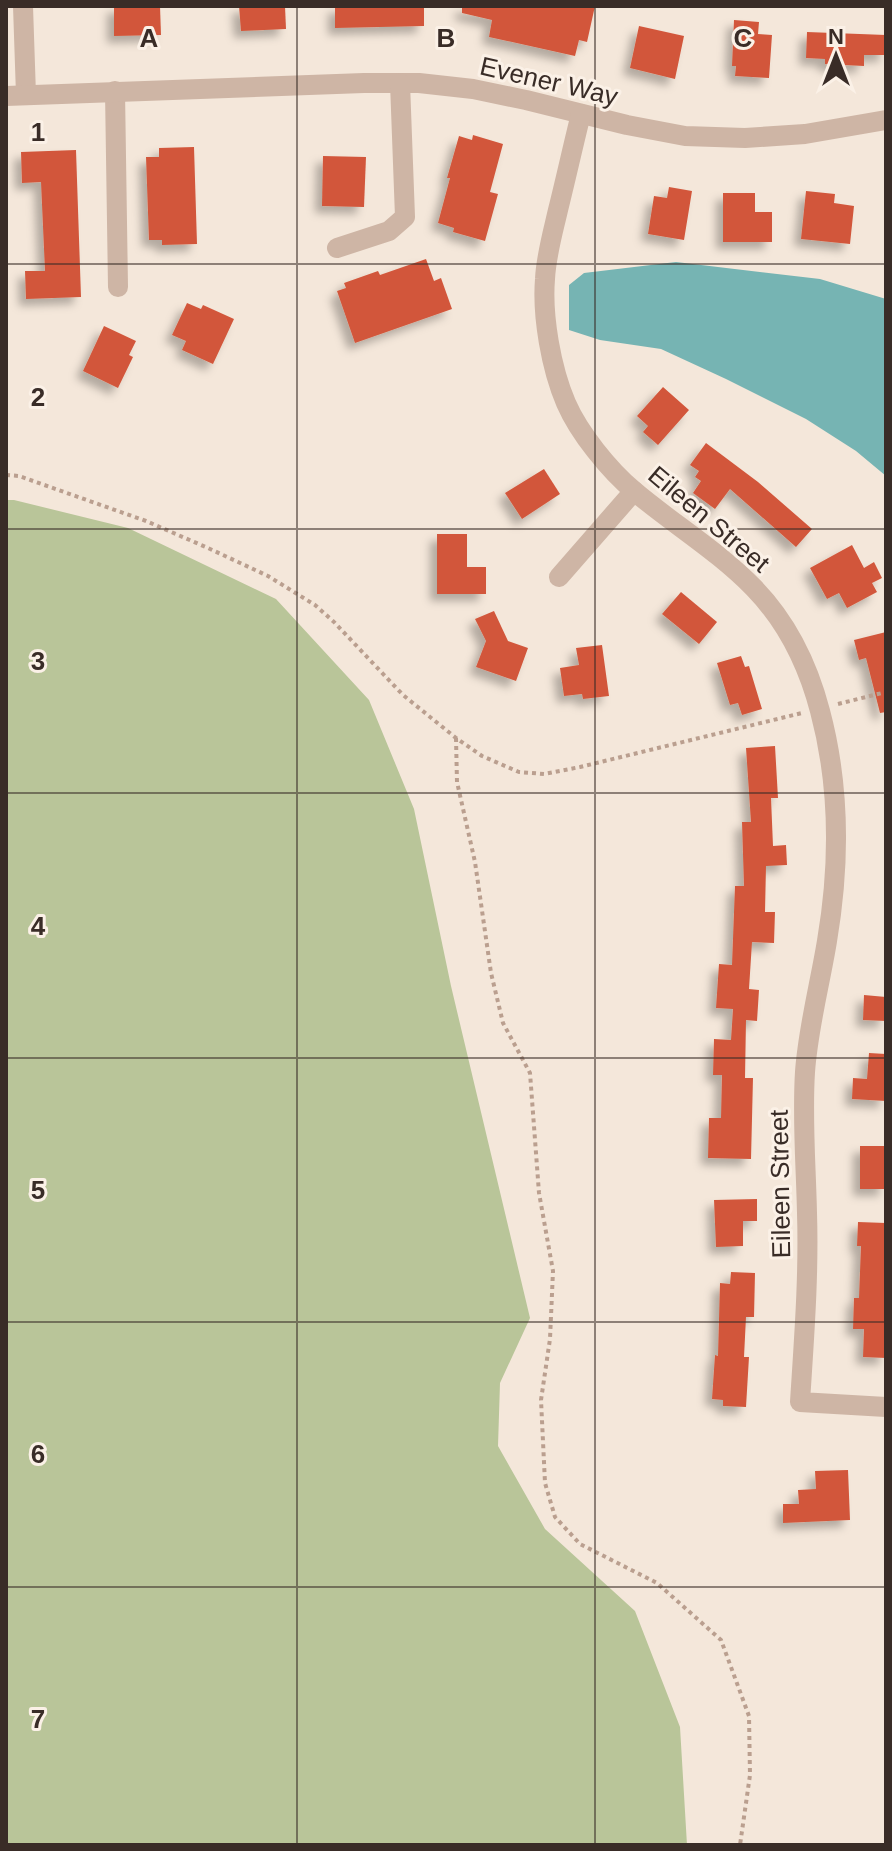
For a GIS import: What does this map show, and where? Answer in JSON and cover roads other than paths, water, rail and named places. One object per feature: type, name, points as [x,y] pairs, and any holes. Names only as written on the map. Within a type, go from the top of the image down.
[{"type":"street","points":[[16,96],[23,6]]},
{"type":"street","points":[[337,248],[389,231],[405,217],[400,83]]},
{"type":"street","name":"Evener Way","points":[[16,96],[419,83],[473,89],[685,136],[745,138],[805,134],[886,120]]},
{"type":"street","points":[[115,91],[118,287]]},
{"type":"street","name":"Eileen Street","points":[[581,114],[544,279],[546,322],[566,404],[588,440],[614,473],[720,557],[754,589],[784,625],[805,666],[820,709],[833,767],[835,881],[805,1070],[807,1264],[800,1402],[886,1407]]},
{"type":"street","points":[[559,577],[634,491]]},
{"type":"water","points":[[676,262],[820,279],[886,299],[886,476],[856,451],[806,419],[661,349],[600,340],[569,330],[569,285],[584,273]]}]
